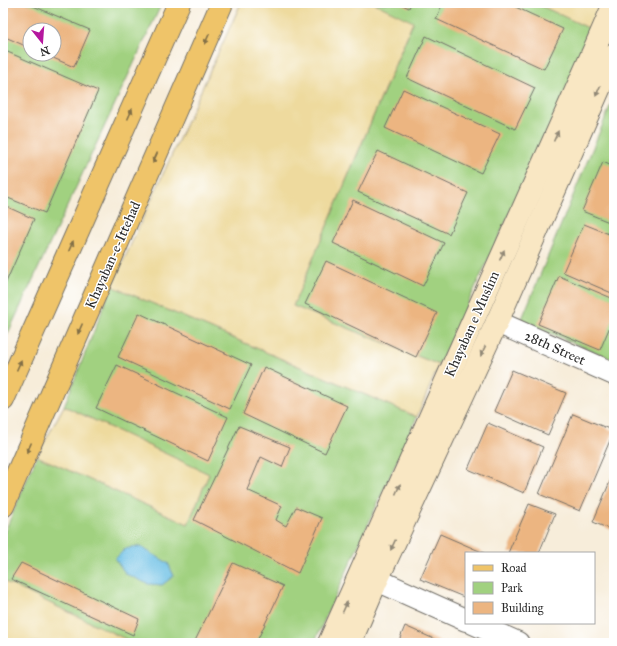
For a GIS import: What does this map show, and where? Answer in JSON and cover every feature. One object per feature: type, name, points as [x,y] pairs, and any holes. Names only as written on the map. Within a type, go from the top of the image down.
[{"type":"main road","points":[[3,400],[179,3]]},
{"type":"main road","name":"Khayaban-e-Ittehad","points":[[3,506],[222,3]]},
{"type":"street","name":"Khayaban e Muslim","points":[[329,643],[445,410],[497,322],[534,211],[614,4]]},
{"type":"street","name":"Khayaban e Muslim","points":[[350,643],[377,580],[445,410],[534,211],[613,59]]},
{"type":"street","name":"28th Street","points":[[497,322],[614,374]]},
{"type":"street","points":[[377,580],[465,620]]},
{"type":"street","points":[[475,624],[518,643]]},
{"type":"green space","points":[[3,3],[162,3],[3,344]]},
{"type":"green space","points":[[374,3],[535,3],[595,31],[439,365],[293,306],[413,23]]},
{"type":"green space","points":[[614,97],[614,360],[521,321]]},
{"type":"green space","points":[[112,286],[417,417],[314,643],[134,643],[3,581],[3,536],[37,456],[188,524],[209,474],[64,406]]},
{"type":"sand","points":[[241,3],[374,3],[413,22],[293,306],[439,365],[417,417],[112,286]]},
{"type":"sand","points":[[535,3],[605,3],[595,31]]},
{"type":"sand","points":[[64,406],[209,474],[188,524],[37,456]]},
{"type":"sand","points":[[3,581],[134,643],[3,643]]},
{"type":"water","points":[[139,546],[168,563],[174,576],[162,585],[148,584],[126,574],[115,559],[125,549]]},
{"type":"building","points":[[3,3],[26,3],[90,30],[74,67],[62,62],[62,22],[22,22],[22,44],[3,36]]},
{"type":"building","points":[[398,3],[411,3],[409,8]]},
{"type":"building","points":[[443,3],[507,3],[563,29],[544,69],[436,19]]},
{"type":"building","points":[[426,36],[535,88],[515,129],[407,78]]},
{"type":"building","points":[[3,50],[22,58],[22,62],[31,62],[98,91],[45,213],[3,196]]},
{"type":"building","points":[[403,89],[500,134],[481,173],[385,128]]},
{"type":"building","points":[[378,151],[468,193],[449,234],[358,192]]},
{"type":"building","points":[[603,162],[614,167],[614,224],[582,211]]},
{"type":"building","points":[[353,200],[444,243],[423,286],[333,243]]},
{"type":"building","points":[[3,205],[34,219],[3,289]]},
{"type":"building","points":[[584,224],[614,236],[614,294],[563,272]]},
{"type":"building","points":[[326,261],[437,313],[416,357],[305,304]]},
{"type":"building","points":[[559,276],[614,299],[614,317],[600,350],[538,324]]},
{"type":"building","points":[[139,313],[251,365],[230,409],[118,357]]},
{"type":"building","points":[[117,365],[228,417],[208,461],[96,408]]},
{"type":"building","points":[[264,367],[347,406],[325,453],[243,414]]},
{"type":"building","points":[[512,370],[566,393],[548,435],[494,411]]},
{"type":"building","points":[[573,414],[614,431],[580,511],[539,494]]},
{"type":"building","points":[[488,423],[543,447],[524,493],[468,469]]},
{"type":"building","points":[[239,426],[290,447],[282,467],[261,457],[247,490],[282,506],[276,520],[286,526],[296,507],[322,518],[298,573],[194,520]]},
{"type":"building","points":[[614,472],[614,531],[593,522]]},
{"type":"building","points":[[529,504],[555,514],[539,552],[508,552]]},
{"type":"building","points":[[440,534],[482,552],[465,552],[465,598],[420,579]]},
{"type":"building","points":[[21,563],[139,619],[133,635],[11,579]]},
{"type":"building","points":[[233,563],[283,586],[256,643],[194,643]]},
{"type":"building","points":[[405,626],[443,643],[398,643]]}]
